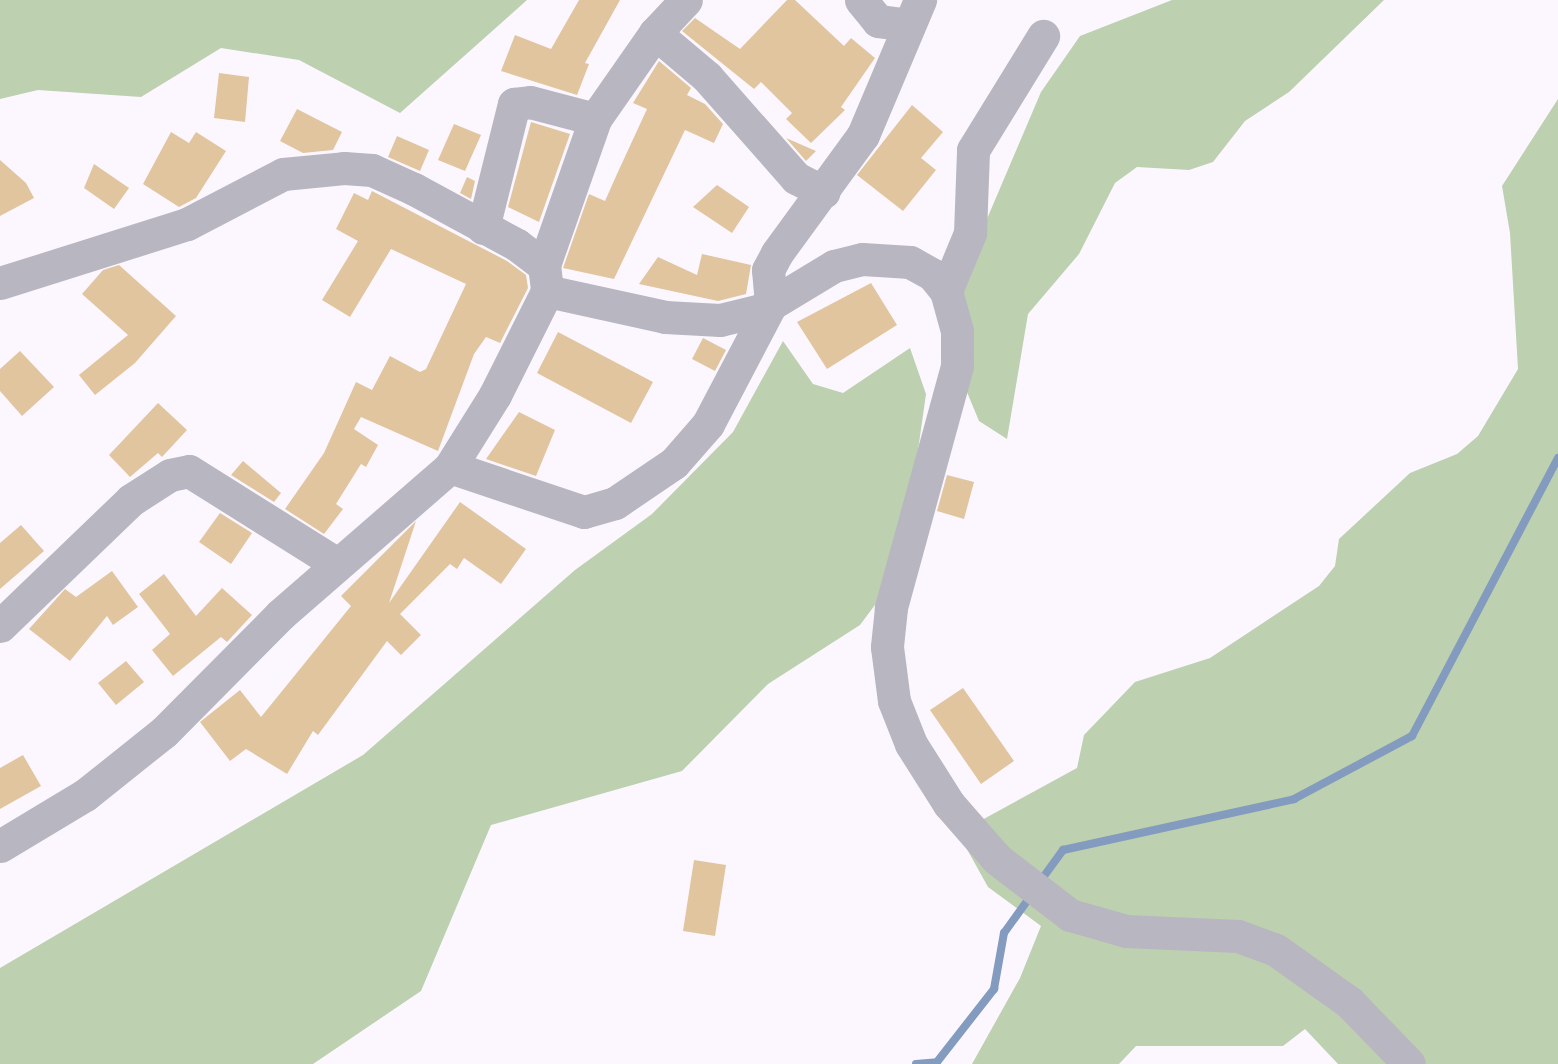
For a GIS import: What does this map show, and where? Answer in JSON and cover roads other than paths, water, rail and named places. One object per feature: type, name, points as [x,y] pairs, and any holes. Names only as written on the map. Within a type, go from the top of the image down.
[{"type":"street","points":[[0,846],[85,795],[164,732],[337,564],[450,467],[495,395],[545,278],[595,119],[655,33],[686,0]]},
{"type":"street","points":[[861,0],[878,21],[915,13]]},
{"type":"street","points":[[450,467],[564,508],[596,511],[615,503],[674,463],[708,424],[771,304],[768,270],[863,135],[915,13]]},
{"type":"street","points":[[655,33],[707,77],[796,178],[824,192]]},
{"type":"street","points":[[946,291],[970,233],[973,150],[1043,36]]},
{"type":"street","points":[[483,228],[514,104],[530,102],[595,119]]},
{"type":"street","points":[[0,283],[129,246],[187,224],[283,174],[315,169],[372,170],[483,228],[545,278],[665,317],[720,320],[771,304],[834,266],[862,259],[910,262],[933,275],[946,291],[957,331],[957,366],[891,608],[887,647],[894,701],[911,744],[949,804],[997,859],[1070,915],[1126,932],[1238,936],[1276,950],[1350,1002],[1409,1064]]},
{"type":"street","points":[[0,626],[131,500],[170,475],[189,471],[337,564]]},
{"type":"waterway","points":[[1039,883],[1063,850],[1294,799],[1412,736],[1558,458]]},
{"type":"waterway","points":[[916,1064],[937,1062],[994,989],[1004,933],[1032,894]]}]
